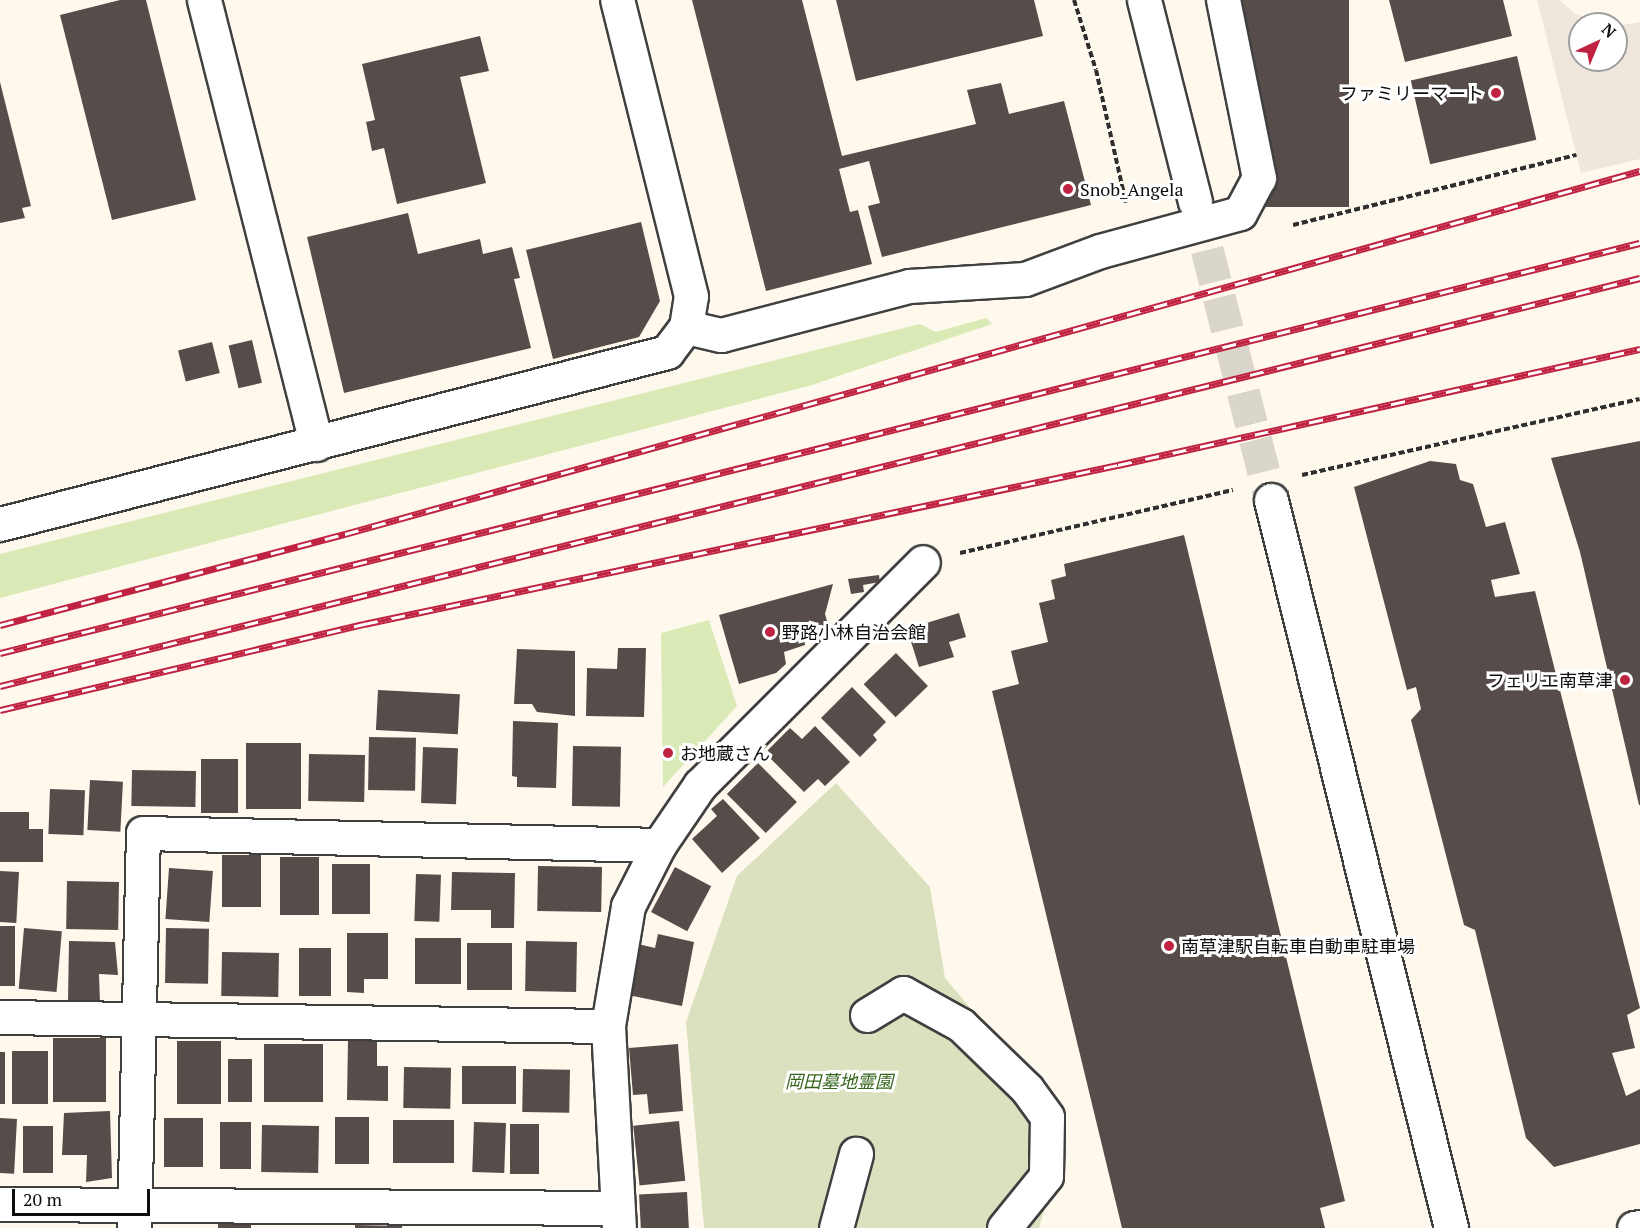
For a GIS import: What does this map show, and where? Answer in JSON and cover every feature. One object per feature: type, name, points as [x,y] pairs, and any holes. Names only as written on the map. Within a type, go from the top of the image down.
[{"type":"street","points":[[204,0],[316,444]]},
{"type":"street","points":[[0,524],[653,359],[667,352],[686,327],[691,296],[617,0]]},
{"type":"street","points":[[1144,0],[1195,202]]},
{"type":"street","points":[[686,327],[721,335],[909,286],[1025,279],[1135,241],[1240,213],[1259,178],[1223,0]]},
{"type":"street","points":[[1271,500],[1451,1228]]},
{"type":"street","points":[[0,1204],[135,1217],[618,1218],[608,1026],[628,906],[660,844],[700,785],[923,562]]},
{"type":"street","points":[[135,1217],[143,833],[660,844]]},
{"type":"street","points":[[867,1015],[903,993],[961,1025],[1027,1089],[1047,1118],[1046,1176],[1004,1228]]},
{"type":"street","points":[[0,1017],[608,1026]]},
{"type":"street","points":[[836,1228],[855,1154]]},
{"type":"street","points":[[1634,1228],[1640,1227]]},
{"type":"path","points":[[1074,0],[1096,70],[1135,241]]},
{"type":"path","points":[[1293,225],[1576,155]]},
{"type":"green space","points":[[986,318],[992,324],[812,385],[0,598],[0,554],[920,324],[936,332]]},
{"type":"green space","points":[[709,620],[737,706],[663,787],[661,633]]},
{"type":"green space","name":"岡田墓地霊園","points":[[836,783],[930,887],[945,978],[1053,1106],[1048,1197],[1039,1228],[704,1228],[686,1022],[737,876]]},
{"type":"shaded area","points":[[1537,0],[1559,0],[1573,12],[1568,12],[1568,72],[1628,72],[1628,24],[1640,22],[1640,159],[1581,173]]},
{"type":"building","points":[[120,0],[146,0],[196,200],[112,220],[60,15]]},
{"type":"building","points":[[692,0],[802,0],[842,156],[976,124],[967,90],[1001,83],[1009,114],[1064,101],[1091,205],[882,257],[868,206],[880,203],[869,161],[839,169],[850,212],[858,210],[872,264],[766,291]]},
{"type":"building","points":[[836,0],[1034,0],[1043,36],[856,81]]},
{"type":"building","points":[[1242,0],[1349,0],[1349,207],[1242,207]]},
{"type":"building","points":[[1389,0],[1503,0],[1512,36],[1405,62]]},
{"type":"building","points":[[480,36],[489,71],[460,77],[486,183],[397,204],[384,148],[372,151],[366,122],[375,120],[362,64]]},
{"type":"building","points":[[1517,56],[1536,140],[1430,164],[1411,81]]},
{"type":"building","points":[[0,82],[31,206],[22,208],[25,218],[0,223]]},
{"type":"building","points":[[408,213],[418,254],[480,239],[483,254],[512,247],[520,278],[514,279],[531,348],[344,393],[307,237]]},
{"type":"building","points":[[641,222],[660,301],[639,337],[553,359],[526,250]]},
{"type":"building","points":[[252,340],[262,383],[239,388],[229,345]]},
{"type":"building","points":[[212,342],[220,373],[186,382],[178,350]]},
{"type":"building","name":"フェリエ南草津","points":[[1640,441],[1639,805],[1580,552],[1551,458]]},
{"type":"building","points":[[1430,461],[1456,464],[1460,480],[1473,484],[1486,527],[1505,522],[1520,574],[1491,580],[1495,597],[1535,591],[1640,1008],[1627,1015],[1635,1048],[1612,1053],[1626,1096],[1640,1089],[1640,1144],[1554,1167],[1526,1138],[1475,930],[1464,925],[1411,720],[1421,709],[1416,687],[1407,690],[1354,487]]},
{"type":"building","name":"南草津駅自転車自動車駐車場","points":[[1184,535],[1345,1201],[1320,1208],[1325,1228],[1122,1228],[992,691],[1019,684],[1011,651],[1048,642],[1039,603],[1055,599],[1051,580],[1066,576],[1064,564]]},
{"type":"building","points":[[879,575],[880,582],[863,585],[864,592],[851,594],[848,579]]},
{"type":"building","name":"野路小林自治会館","points":[[833,584],[825,614],[829,628],[804,636],[805,645],[784,652],[786,664],[776,673],[739,684],[719,615]]},
{"type":"building","points":[[959,613],[966,637],[949,642],[954,657],[919,667],[907,629]]},
{"type":"building","points":[[618,648],[646,648],[644,717],[586,716],[587,668],[617,669]]},
{"type":"building","points":[[517,649],[575,651],[575,716],[537,712],[532,704],[514,704]]},
{"type":"building","points":[[896,653],[928,686],[896,717],[864,684]]},
{"type":"building","points":[[852,687],[886,722],[873,735],[877,740],[860,757],[821,718]]},
{"type":"building","points":[[378,690],[460,694],[458,734],[376,730]]},
{"type":"building","points":[[513,721],[558,723],[556,788],[517,787],[517,777],[512,776]]},
{"type":"building","points":[[815,726],[850,762],[825,786],[818,779],[804,792],[765,753],[790,728],[802,739]]},
{"type":"building","points":[[369,737],[416,738],[415,791],[368,790]]},
{"type":"building","points":[[246,743],[301,743],[301,809],[246,809]]},
{"type":"building","points":[[573,746],[621,747],[620,807],[572,806]]},
{"type":"building","points":[[423,747],[458,748],[456,804],[421,803]]},
{"type":"building","points":[[309,754],[365,755],[364,802],[308,801]]},
{"type":"building","points":[[201,759],[238,759],[238,813],[201,813]]},
{"type":"building","points":[[758,763],[797,802],[766,833],[727,794]]},
{"type":"building","points":[[132,770],[196,771],[195,807],[131,806]]},
{"type":"building","points":[[90,780],[123,782],[120,832],[87,830]]},
{"type":"building","points":[[50,789],[85,790],[83,835],[48,834]]},
{"type":"building","points":[[723,799],[760,838],[722,873],[692,839],[717,816],[711,809]]},
{"type":"building","points":[[0,812],[29,812],[29,829],[43,829],[43,862],[0,862]]},
{"type":"building","points":[[222,855],[261,855],[261,907],[222,907]]},
{"type":"building","points":[[280,857],[319,857],[319,915],[280,915]]},
{"type":"building","points":[[332,864],[370,864],[370,914],[332,914]]},
{"type":"building","points":[[538,866],[602,867],[601,912],[537,911]]},
{"type":"building","points":[[675,867],[711,886],[687,931],[651,912]]},
{"type":"building","points":[[169,868],[213,871],[209,922],[165,919]]},
{"type":"building","points":[[0,871],[19,872],[16,923],[0,922]]},
{"type":"building","points":[[452,872],[515,873],[514,928],[491,928],[491,910],[451,910]]},
{"type":"building","points":[[416,874],[441,875],[439,922],[414,921]]},
{"type":"building","points":[[67,881],[119,882],[118,930],[66,929]]},
{"type":"building","points":[[0,926],[15,926],[15,986],[0,986]]},
{"type":"building","points":[[24,928],[62,931],[57,992],[19,989]]},
{"type":"building","points":[[166,928],[209,929],[208,984],[165,983]]},
{"type":"building","points":[[347,933],[388,933],[388,979],[364,979],[364,993],[347,992]]},
{"type":"building","points":[[658,934],[694,942],[682,1006],[628,995],[638,944],[655,948]]},
{"type":"building","points":[[415,938],[461,938],[461,984],[415,984]]},
{"type":"building","points":[[69,941],[115,942],[118,975],[99,974],[100,1003],[68,1001]]},
{"type":"building","points":[[526,941],[577,942],[576,992],[525,991]]},
{"type":"building","points":[[467,943],[512,943],[512,990],[467,990]]},
{"type":"building","points":[[299,948],[331,948],[331,996],[299,996]]},
{"type":"building","points":[[222,952],[279,953],[278,997],[221,996]]},
{"type":"building","points":[[53,1038],[106,1038],[106,1102],[53,1102]]},
{"type":"building","points":[[348,1039],[377,1039],[377,1066],[388,1066],[388,1101],[347,1100]]},
{"type":"building","points":[[177,1041],[221,1041],[221,1104],[177,1104]]},
{"type":"building","points":[[264,1044],[323,1044],[323,1102],[264,1102]]},
{"type":"building","points":[[678,1044],[683,1111],[649,1114],[647,1094],[633,1095],[629,1048]]},
{"type":"building","points":[[12,1051],[48,1051],[48,1104],[12,1104]]},
{"type":"building","points":[[0,1052],[5,1052],[5,1104],[0,1104]]},
{"type":"building","points":[[228,1059],[252,1059],[252,1102],[228,1102]]},
{"type":"building","points":[[462,1066],[516,1066],[516,1104],[462,1104]]},
{"type":"building","points":[[404,1067],[451,1068],[450,1109],[403,1108]]},
{"type":"building","points":[[523,1069],[570,1070],[569,1113],[522,1112]]},
{"type":"building","points":[[110,1111],[112,1178],[86,1182],[87,1155],[62,1155],[64,1113]]},
{"type":"building","points":[[335,1117],[369,1117],[369,1164],[335,1164]]},
{"type":"building","points":[[0,1118],[17,1119],[14,1174],[0,1173]]},
{"type":"building","points":[[164,1118],[203,1118],[203,1167],[164,1167]]},
{"type":"building","points":[[393,1120],[454,1120],[454,1163],[393,1163]]},
{"type":"building","points":[[679,1121],[685,1181],[640,1185],[633,1126]]},
{"type":"building","points":[[220,1122],[251,1122],[251,1169],[220,1169]]},
{"type":"building","points":[[474,1122],[506,1123],[504,1173],[472,1172]]},
{"type":"building","points":[[510,1124],[539,1124],[539,1174],[510,1174]]},
{"type":"building","points":[[262,1125],[319,1126],[318,1173],[261,1172]]},
{"type":"building","points":[[23,1126],[53,1126],[53,1173],[23,1173]]},
{"type":"building","points":[[687,1192],[689,1228],[641,1228],[639,1195]]},
{"type":"building","points":[[218,1223],[251,1223],[251,1228],[218,1228]]},
{"type":"building","points":[[355,1225],[402,1226],[402,1228],[355,1228]]},
{"type":"tunnel","points":[[1195,202],[1271,500]]},
{"type":"railway","points":[[0,625],[345,534],[1640,171]]},
{"type":"railway","points":[[0,653],[1640,243]]},
{"type":"railway","points":[[0,686],[1640,278]]},
{"type":"railway","points":[[0,710],[364,624],[1118,465],[1640,349]]},
{"type":"place","name":"ファミリーマート","points":[[1496,93]]},
{"type":"place","name":"Snob_Angela","points":[[1068,189]]},
{"type":"place","name":"野路小林自治会館","points":[[770,632]]},
{"type":"place","name":"フェリエ南草津","points":[[1625,680]]},
{"type":"place","name":"お地蔵さん","points":[[668,753]]},
{"type":"place","name":"南草津駅自転車自動車駐車場","points":[[1169,946]]}]
